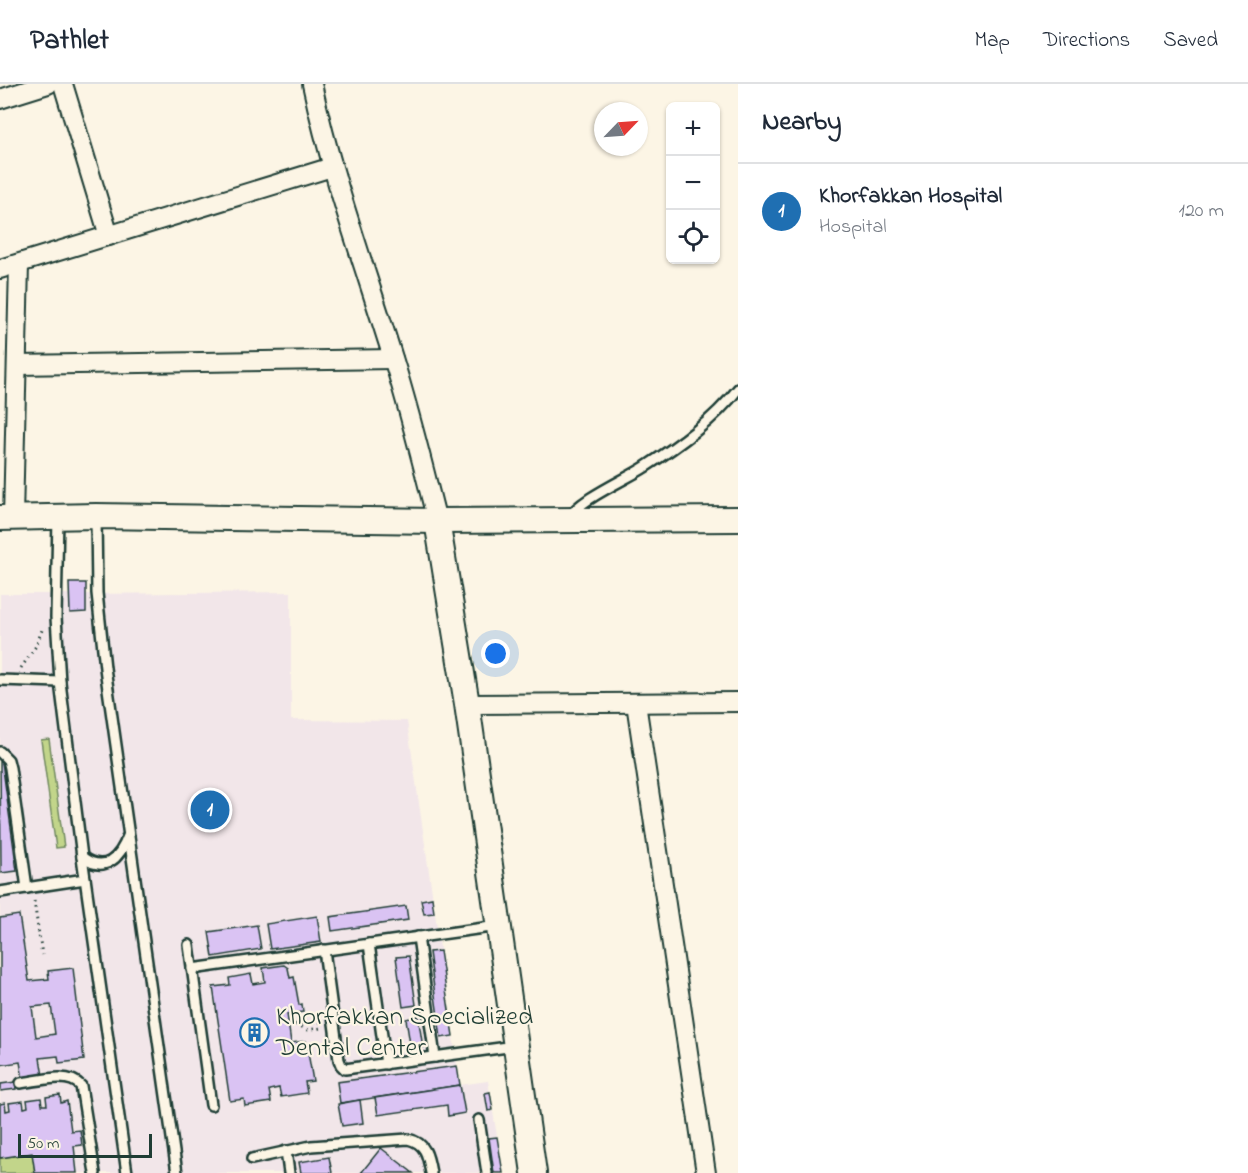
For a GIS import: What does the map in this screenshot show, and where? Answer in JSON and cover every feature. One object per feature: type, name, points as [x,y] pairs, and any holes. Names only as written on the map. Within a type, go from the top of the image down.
[{"type":"street","points":[[0,99],[48,84]]},
{"type":"street","points":[[63,84],[109,236]]},
{"type":"street","points":[[312,84],[332,167],[393,359],[437,521],[467,704],[534,1173]]},
{"type":"street","points":[[0,269],[332,167]]},
{"type":"street","points":[[19,264],[18,366],[6,518],[96,516],[437,521],[738,519]]},
{"type":"street","points":[[18,366],[393,359]]},
{"type":"street","points":[[467,704],[738,702]]},
{"type":"street","points":[[636,703],[706,1173]]},
{"type":"lane","points":[[568,520],[577,506],[644,468],[681,442],[712,417],[738,390]]},
{"type":"lane","points":[[58,516],[56,617],[60,682],[85,879],[127,1173]]},
{"type":"lane","points":[[96,516],[100,626],[177,1173]]},
{"type":"lane","points":[[0,680],[60,682]]},
{"type":"lane","points":[[0,752],[8,760],[10,768],[30,888]]},
{"type":"lane","points":[[82,857],[90,863],[110,862],[118,856],[129,835]]},
{"type":"lane","points":[[0,892],[85,879]]},
{"type":"lane","points":[[192,969],[498,926]]},
{"type":"lane","points":[[418,937],[435,1057]]},
{"type":"lane","points":[[369,944],[386,1064]]},
{"type":"lane","points":[[189,945],[211,1105]]},
{"type":"lane","points":[[324,950],[339,1060],[345,1069],[515,1046]]},
{"type":"lane","points":[[21,1083],[66,1078],[75,1080],[81,1086],[95,1173]]},
{"type":"lane","points":[[479,1120],[487,1173]]},
{"type":"lane","points":[[252,1159],[324,1145],[408,1139],[415,1141],[425,1150],[431,1173]]},
{"type":"lane","points":[[286,1151],[289,1173]]},
{"type":"path","points":[[14,681],[14,668],[22,668],[30,657],[42,628]]},
{"type":"path","points":[[30,888],[42,955]]},
{"type":"path","points":[[289,1025],[310,1023]]},
{"type":"path","points":[[296,1024],[308,1030],[335,1026]]},
{"type":"shaded area","points":[[69,583],[86,583],[86,594],[291,592],[291,720],[407,721],[460,1085],[488,1081],[503,1173],[0,1173],[0,594],[69,594]]},
{"type":"green space","points":[[49,739],[64,847],[56,848],[41,740]]},
{"type":"green space","points":[[32,1153],[35,1173],[0,1173],[0,1158]]},
{"type":"building","points":[[69,583],[86,583],[86,612],[70,613]]},
{"type":"building","points":[[0,762],[2,762],[17,871],[1,873]]},
{"type":"building","points":[[432,898],[434,913],[424,914],[421,900]]},
{"type":"building","points":[[406,906],[408,920],[332,931],[330,917]]},
{"type":"building","points":[[19,915],[29,981],[49,979],[48,971],[73,968],[84,1060],[59,1063],[58,1056],[40,1058],[43,1076],[23,1079],[20,1062],[0,1065],[0,918]],"holes":[[[51,1005],[55,1034],[36,1037],[32,1007]]]},
{"type":"building","points":[[317,916],[321,942],[270,949],[266,924]]},
{"type":"building","points":[[257,925],[261,949],[213,957],[209,932]]},
{"type":"building","points":[[440,951],[453,1036],[441,1038],[429,952]]},
{"type":"building","points":[[409,956],[416,1005],[403,1007],[396,957]]},
{"type":"building","name":"Khorfakkan Specialized Dental Center","points":[[284,965],[288,968],[290,978],[294,977],[299,1005],[302,1004],[303,1012],[287,1014],[291,1043],[306,1041],[313,1081],[305,1082],[307,1093],[281,1097],[279,1088],[269,1090],[271,1102],[245,1106],[244,1099],[230,1101],[213,987],[230,985],[229,978],[251,974],[253,984],[265,982],[263,968]]},
{"type":"building","points":[[418,1016],[423,1048],[411,1050],[406,1019]]},
{"type":"building","points":[[457,1066],[460,1085],[340,1103],[337,1082]]},
{"type":"building","points":[[15,1082],[16,1089],[1,1091],[1,1084]]},
{"type":"building","points":[[460,1085],[465,1113],[448,1116],[447,1105],[378,1115],[375,1098]]},
{"type":"building","points":[[490,1092],[493,1110],[488,1111],[485,1093]]},
{"type":"building","points":[[60,1095],[61,1103],[67,1101],[71,1131],[80,1130],[82,1145],[74,1146],[77,1173],[35,1173],[32,1153],[0,1158],[0,1104],[5,1103],[6,1111],[10,1110],[9,1103],[23,1101],[24,1108],[28,1107],[27,1100],[41,1098],[42,1105],[47,1105],[46,1097]]},
{"type":"building","points":[[360,1100],[363,1123],[342,1126],[338,1104]]},
{"type":"building","points":[[497,1137],[503,1173],[494,1173],[489,1138]]},
{"type":"building","points":[[381,1148],[413,1173],[361,1173]]},
{"type":"building","points":[[329,1157],[332,1173],[301,1173],[299,1162]]},
{"type":"place","name":"Khorfakkan Hospital","points":[[210,810]]},
{"type":"place","name":"Khorfakkan Specialized Dental Center","points":[[255,1033]]}]
